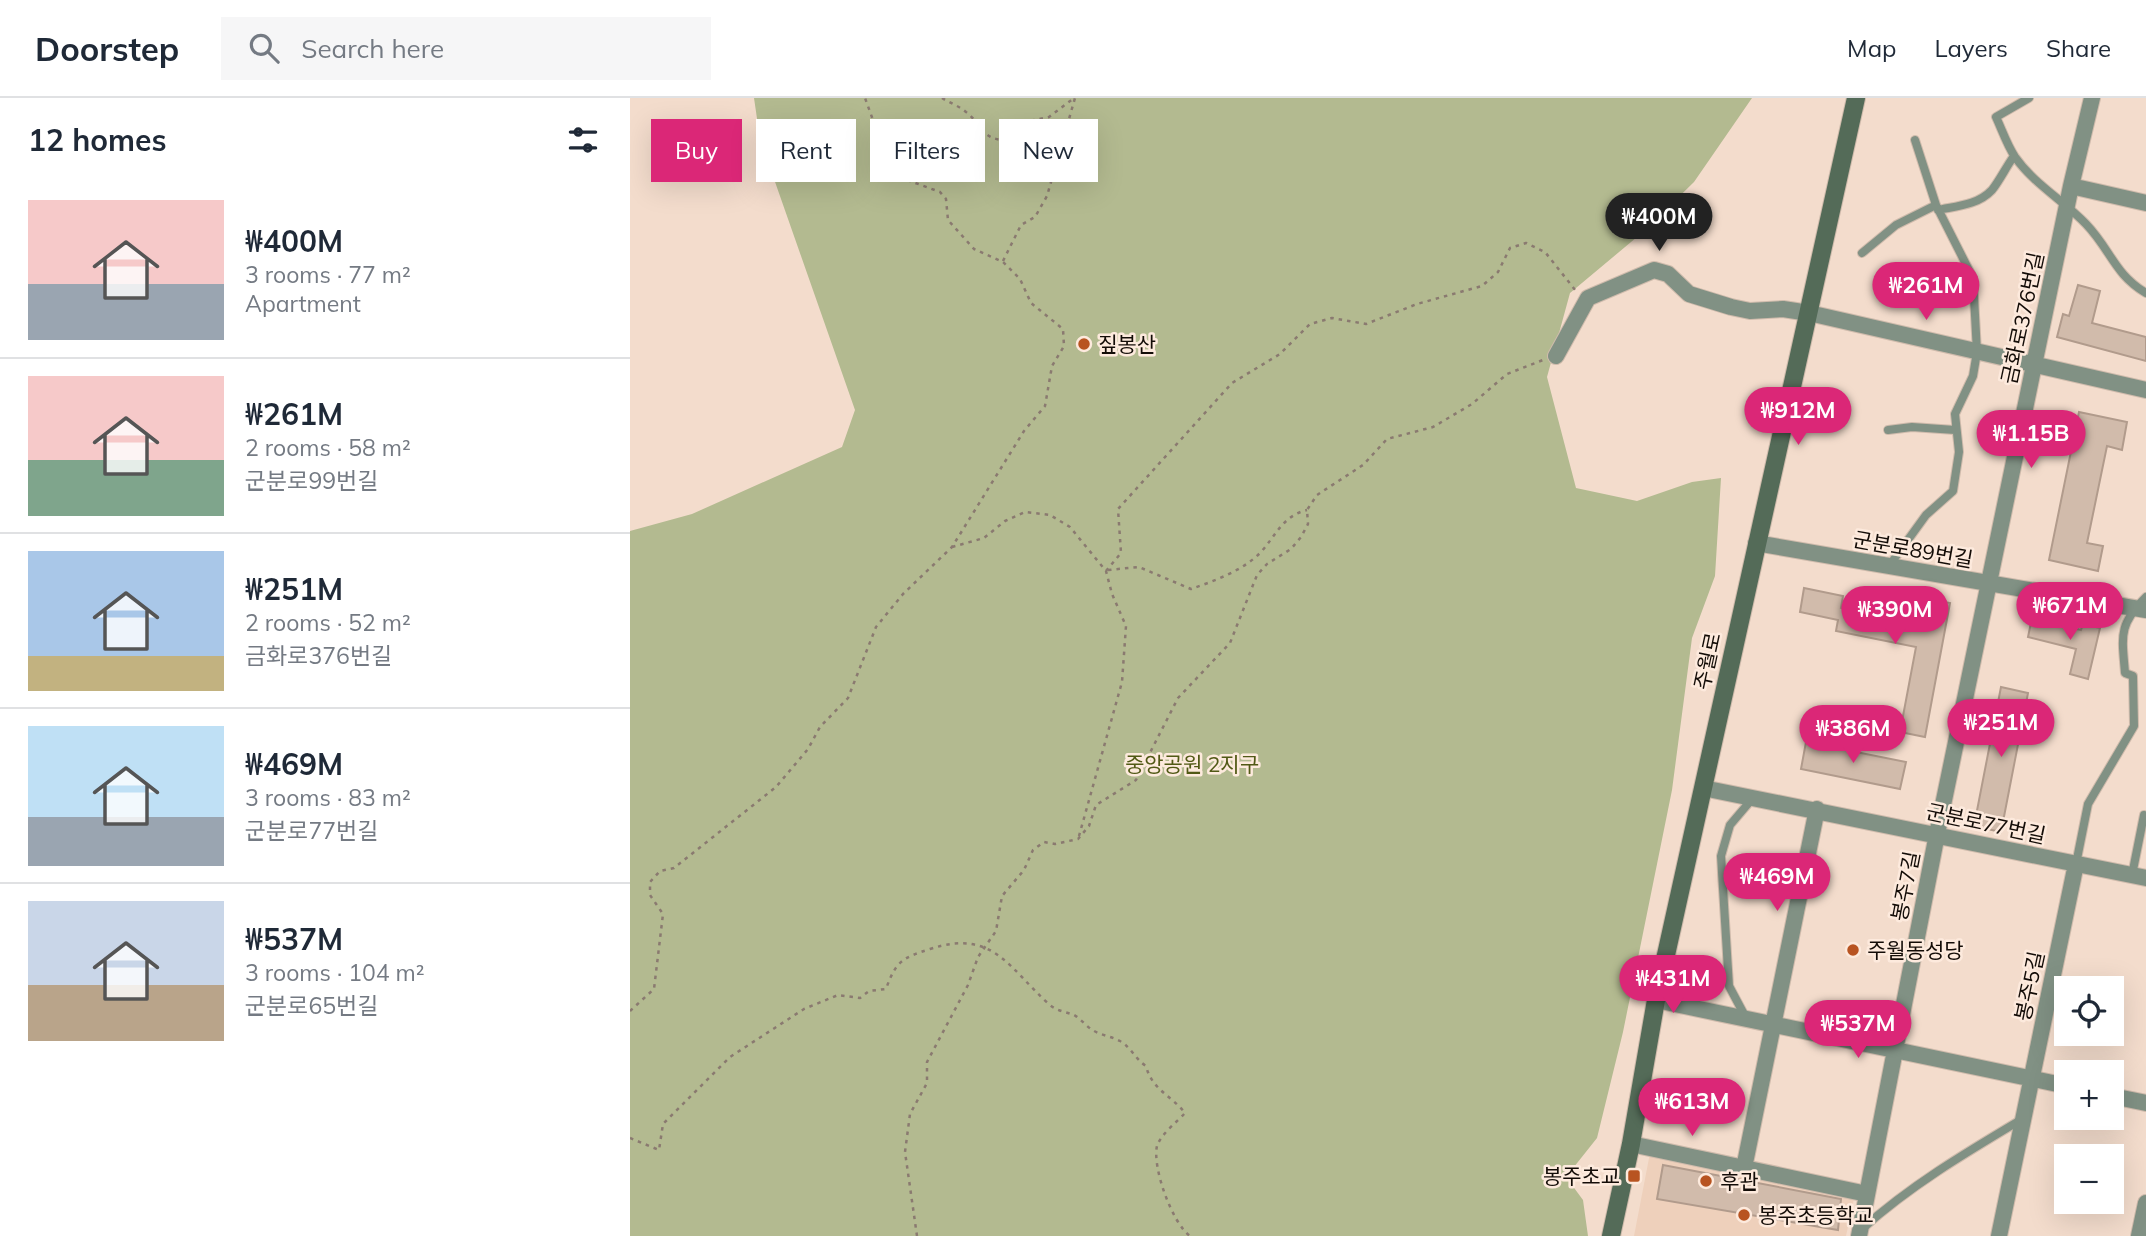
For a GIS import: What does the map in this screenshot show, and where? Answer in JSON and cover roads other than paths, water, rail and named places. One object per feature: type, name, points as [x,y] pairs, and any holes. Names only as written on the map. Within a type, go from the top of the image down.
[{"type":"street","name":"주월로","points":[[1611,1236],[1631,1144],[1656,1000],[1856,98]]},
{"type":"street","name":"금화로376번길","points":[[1937,834],[2071,186],[2092,98]]},
{"type":"street","points":[[2071,186],[2146,203]]},
{"type":"street","points":[[1556,356],[1588,298],[1654,270],[1668,274],[1689,294],[1731,307],[1750,311],[1783,309],[1809,313],[2146,390]]},
{"type":"street","name":"군분로89번길","points":[[1756,543],[1989,583],[2142,605]]},
{"type":"street","name":"군분로77번길","points":[[1703,788],[1817,809],[2139,877]]},
{"type":"street","points":[[1744,1168],[1817,809]]},
{"type":"street","name":"봉주7길","points":[[1859,1234],[1937,834]]},
{"type":"street","name":"봉주5길","points":[[1999,1236],[2076,863]]},
{"type":"street","points":[[1656,1000],[2054,1083]]},
{"type":"street","points":[[2124,1098],[2146,1103]]},
{"type":"street","points":[[1631,1144],[1867,1194]]},
{"type":"street","points":[[2139,1236],[2146,1203]]},
{"type":"lane","points":[[2029,98],[1996,117],[2014,156],[2103,244],[2129,284],[2146,293]]},
{"type":"lane","points":[[1889,566],[1926,515],[1953,491],[1959,452],[1955,430],[1959,401],[1973,376],[1978,352],[1973,278],[1937,207],[1915,140]]},
{"type":"lane","points":[[1862,253],[1896,225],[1937,207],[1979,199],[1993,189],[2001,172],[2014,156]]},
{"type":"lane","points":[[1888,430],[1912,427],[1955,430]]},
{"type":"lane","points":[[2076,863],[2088,804],[2134,726],[2133,676],[2125,673],[2122,631],[2142,605]]},
{"type":"lane","points":[[1746,1018],[1729,986],[1721,856],[1730,825],[1753,797]]},
{"type":"lane","points":[[2139,877],[2144,815]]},
{"type":"lane","name":"봉주7길","points":[[1859,1234],[1891,1202],[2024,1117]]},
{"type":"place","name":"짚봉산","points":[[1084,344]]},
{"type":"place","name":"주월동성당","points":[[1853,950]]},
{"type":"place","name":"봉주초교","points":[[1634,1176]]},
{"type":"place","name":"후관","points":[[1706,1181]]},
{"type":"place","name":"봉주초등학교","points":[[1744,1215]]},
{"type":"park label","name":"중앙공원 2지구","points":[[1192,764]]}]
